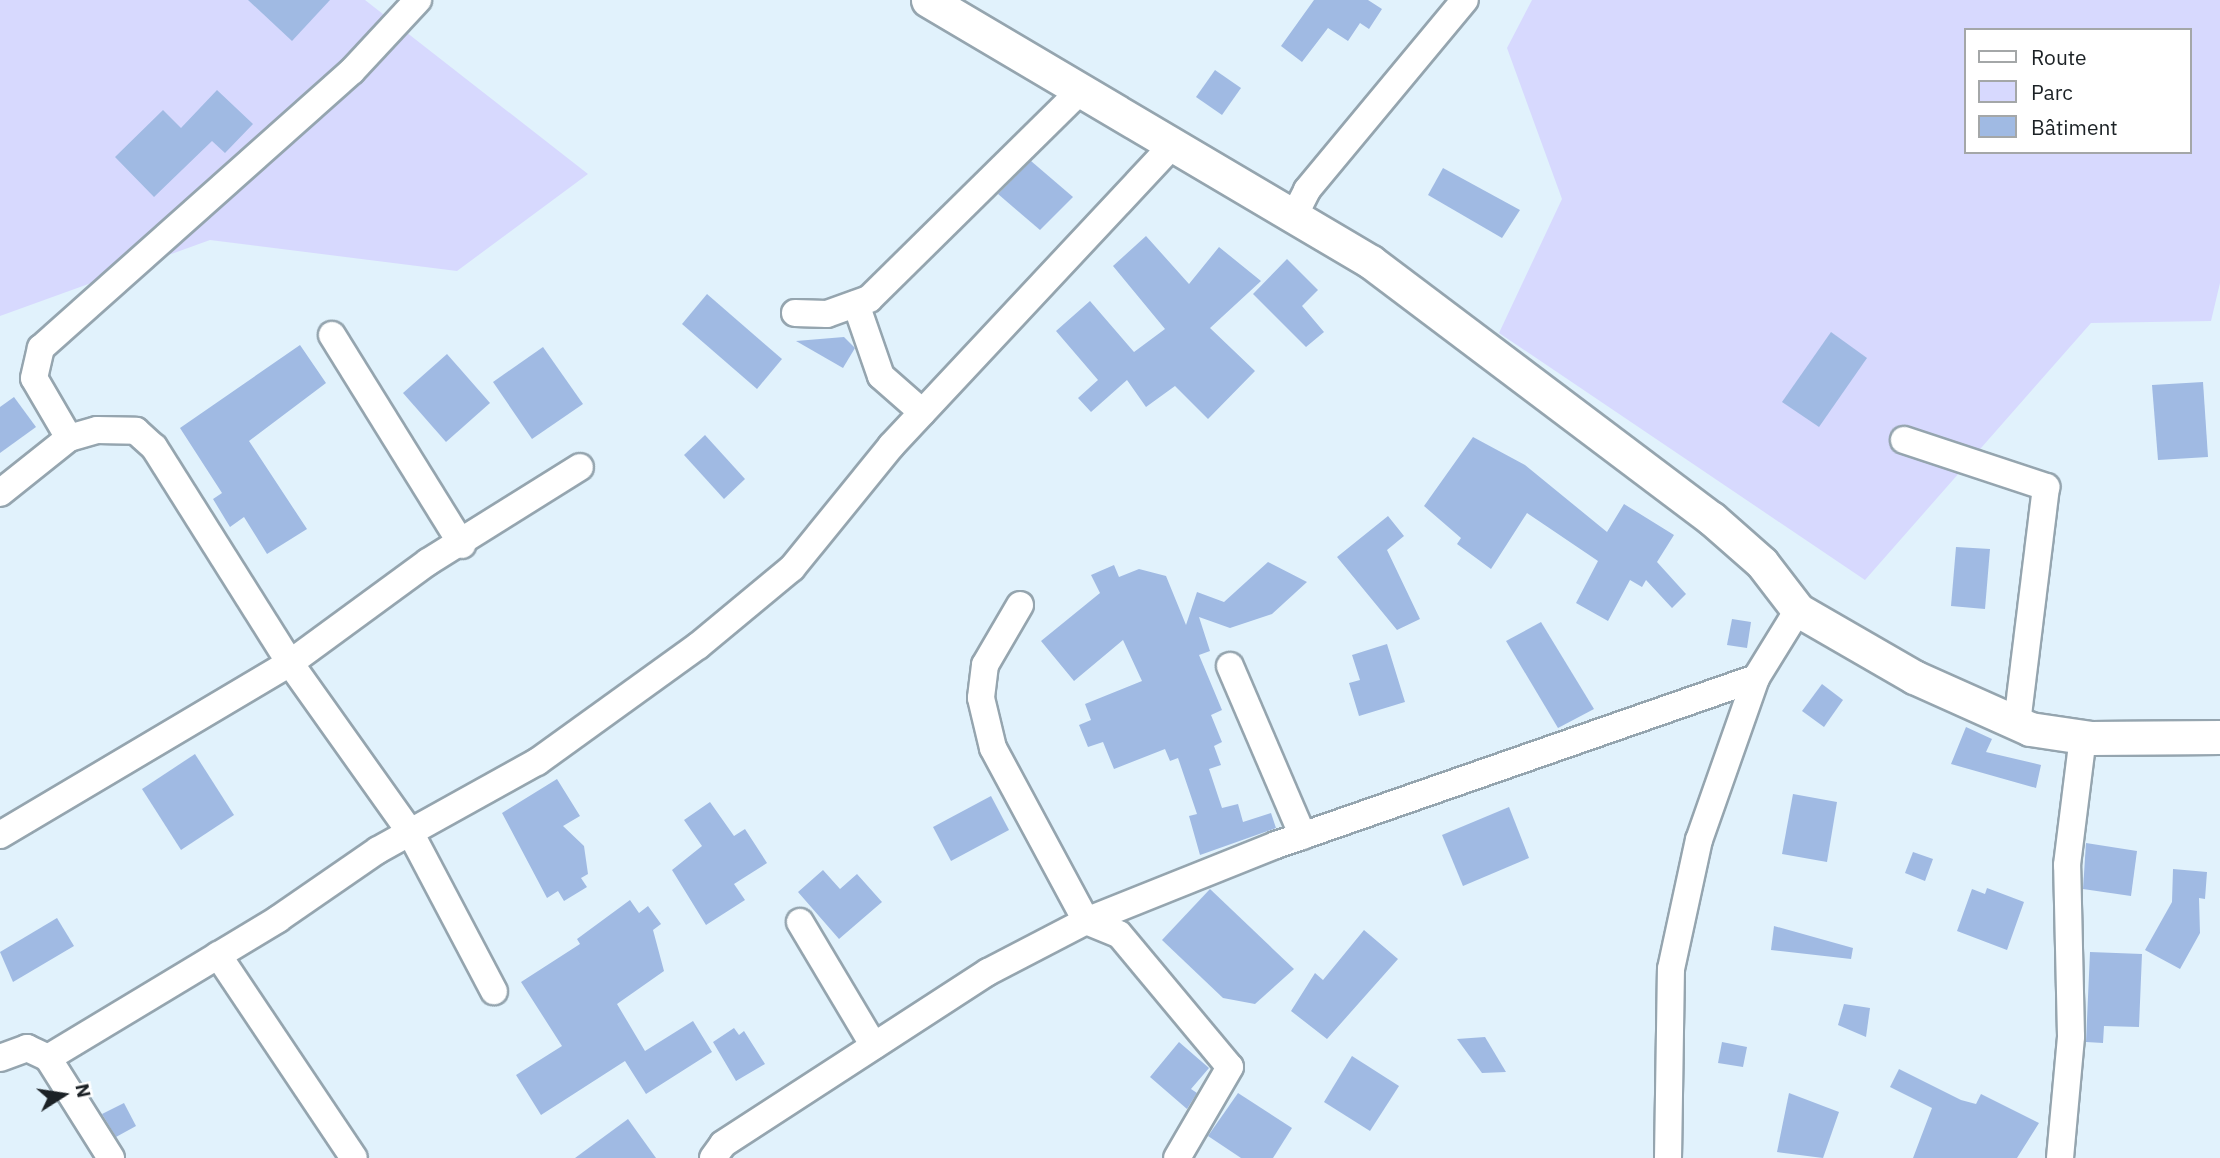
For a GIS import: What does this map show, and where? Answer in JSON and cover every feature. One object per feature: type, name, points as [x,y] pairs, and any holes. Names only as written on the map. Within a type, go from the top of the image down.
[{"type":"street","points":[[69,438],[34,378],[41,348],[352,71],[418,0]]},
{"type":"street","points":[[929,0],[1175,143],[1371,262],[1712,518],[1762,563],[1798,610],[1914,677],[2018,723],[2083,736],[2220,737]]},
{"type":"street","points":[[1294,216],[1307,190],[1465,0]]},
{"type":"street","points":[[795,313],[827,314],[869,299],[1082,89]]},
{"type":"street","points":[[48,1058],[218,955],[410,832],[537,762],[698,646],[792,568],[922,412],[1175,143]]},
{"type":"street","points":[[856,304],[881,376],[922,412]]},
{"type":"street","points":[[332,335],[462,545]]},
{"type":"street","points":[[0,493],[69,438],[97,430],[136,431],[154,447],[290,663],[410,832],[494,991]]},
{"type":"street","points":[[1904,440],[2046,487],[2018,723]]},
{"type":"street","points":[[0,835],[290,663],[428,562],[462,545],[580,467]]},
{"type":"street","points":[[1020,605],[985,665],[981,698],[993,748],[1086,921],[1119,934],[1230,1067],[1177,1158]]},
{"type":"street","points":[[1668,1158],[1671,968],[1699,840],[1756,678],[1798,610]]},
{"type":"street","points":[[1230,666],[1303,836]]},
{"type":"street","points":[[713,1158],[723,1144],[989,972],[1086,921],[1303,836],[1756,678]]},
{"type":"street","points":[[2060,1158],[2071,1036],[2067,865],[2083,736]]},
{"type":"street","points":[[800,922],[874,1046]]},
{"type":"street","points":[[218,955],[354,1158]]},
{"type":"street","points":[[0,1058],[27,1048],[48,1058],[111,1158]]},
{"type":"green space","points":[[0,0],[365,0],[588,174],[457,271],[210,240],[0,316]]},
{"type":"green space","points":[[1532,0],[2220,0],[2220,283],[2211,321],[2091,323],[1865,580],[1499,333],[1562,199],[1507,48]]},
{"type":"building","points":[[248,0],[330,0],[292,41]]},
{"type":"building","points":[[1314,0],[1368,0],[1382,9],[1369,29],[1360,23],[1348,41],[1328,28],[1302,62],[1281,46]]},
{"type":"building","points":[[1215,70],[1241,88],[1222,115],[1196,97]]},
{"type":"building","points":[[217,90],[253,124],[225,153],[212,141],[154,197],[115,157],[163,110],[181,128]]},
{"type":"building","points":[[1031,161],[1073,197],[1040,230],[998,194]]},
{"type":"building","points":[[1443,168],[1520,210],[1502,238],[1428,195]]},
{"type":"building","points":[[1146,236],[1189,284],[1219,247],[1261,281],[1210,328],[1255,371],[1208,419],[1175,386],[1146,407],[1127,380],[1091,412],[1078,398],[1098,380],[1056,331],[1090,301],[1134,352],[1165,329],[1113,266]]},
{"type":"building","points":[[1287,259],[1318,290],[1302,306],[1324,332],[1306,347],[1253,294]]},
{"type":"building","points":[[707,294],[782,359],[757,389],[682,324]]},
{"type":"building","points":[[1831,332],[1867,358],[1819,427],[1782,402]]},
{"type":"building","points":[[844,337],[855,348],[843,368],[796,341]]},
{"type":"building","points":[[300,345],[326,383],[249,441],[307,529],[267,554],[244,517],[230,527],[213,499],[222,493],[180,428]]},
{"type":"building","points":[[543,347],[583,404],[532,439],[493,382]]},
{"type":"building","points":[[447,354],[490,403],[446,442],[403,393]]},
{"type":"building","points":[[2203,382],[2208,457],[2158,460],[2152,385]]},
{"type":"building","points":[[14,397],[36,427],[0,453],[0,407]]},
{"type":"building","points":[[705,435],[745,479],[724,499],[684,455]]},
{"type":"building","points":[[1473,437],[1525,465],[1607,532],[1624,504],[1674,535],[1657,562],[1686,594],[1672,608],[1646,580],[1642,587],[1630,580],[1608,621],[1576,603],[1598,561],[1527,513],[1491,569],[1457,544],[1461,538],[1424,506]]},
{"type":"building","points":[[1388,516],[1404,536],[1387,550],[1420,619],[1397,630],[1337,557]]},
{"type":"building","points":[[1956,547],[1990,549],[1985,609],[1951,606]]},
{"type":"building","points":[[1268,562],[1307,582],[1272,614],[1230,628],[1199,617],[1210,651],[1199,655],[1222,710],[1211,715],[1222,742],[1214,746],[1221,765],[1209,769],[1222,808],[1238,804],[1243,822],[1271,813],[1276,828],[1200,855],[1189,816],[1197,814],[1178,758],[1170,761],[1165,749],[1114,769],[1103,742],[1088,747],[1079,725],[1091,720],[1085,704],[1142,681],[1123,640],[1074,681],[1041,641],[1100,593],[1091,575],[1114,565],[1119,577],[1139,569],[1166,576],[1186,625],[1197,592],[1224,602]]},
{"type":"building","points":[[1732,619],[1751,622],[1747,648],[1727,645]]},
{"type":"building","points":[[1541,622],[1594,709],[1558,728],[1506,641]]},
{"type":"building","points":[[1387,644],[1405,702],[1359,716],[1349,683],[1360,680],[1352,655]]},
{"type":"building","points":[[1822,684],[1843,700],[1824,727],[1802,711]]},
{"type":"building","points":[[1966,727],[1992,739],[1986,752],[2041,765],[2036,788],[1951,764]]},
{"type":"building","points":[[195,754],[234,815],[181,850],[142,789]]},
{"type":"building","points":[[557,779],[580,816],[563,826],[584,846],[588,874],[581,878],[587,887],[564,901],[558,891],[547,898],[502,813]]},
{"type":"building","points":[[1793,794],[1837,802],[1827,862],[1782,854]]},
{"type":"building","points":[[991,796],[1009,830],[951,861],[933,827]]},
{"type":"building","points":[[710,802],[734,836],[745,829],[767,863],[734,884],[745,900],[706,925],[672,870],[702,846],[684,820]]},
{"type":"building","points":[[1509,807],[1529,858],[1463,886],[1442,835]]},
{"type":"building","points":[[2086,843],[2137,851],[2131,896],[2083,889]]},
{"type":"building","points":[[1913,852],[1933,859],[1925,881],[1905,873]]},
{"type":"building","points":[[2173,869],[2207,872],[2205,899],[2199,898],[2200,933],[2180,969],[2145,950],[2172,902]]},
{"type":"building","points":[[823,870],[840,889],[857,874],[882,902],[839,939],[798,892]]},
{"type":"building","points":[[1987,888],[2024,902],[2007,950],[1957,931],[1972,889],[1985,894]]},
{"type":"building","points":[[1210,889],[1294,969],[1255,1004],[1223,998],[1162,940]]},
{"type":"building","points":[[630,900],[639,913],[648,906],[661,924],[653,930],[664,971],[617,1004],[645,1051],[693,1021],[712,1052],[646,1094],[625,1061],[541,1115],[516,1075],[562,1046],[521,982],[580,944],[577,939]]},
{"type":"building","points":[[57,918],[74,946],[13,982],[0,952]]},
{"type":"building","points":[[1774,926],[1853,948],[1851,959],[1771,950]]},
{"type":"building","points":[[1364,930],[1398,959],[1327,1039],[1291,1011],[1315,973],[1323,980]]},
{"type":"building","points":[[2090,952],[2142,954],[2139,1027],[2104,1026],[2103,1043],[2086,1042]]},
{"type":"building","points":[[1844,1004],[1870,1008],[1866,1037],[1838,1025]]},
{"type":"building","points":[[734,1028],[739,1035],[744,1031],[765,1064],[736,1081],[713,1042]]},
{"type":"building","points":[[1485,1037],[1506,1072],[1482,1073],[1457,1039]]},
{"type":"building","points":[[1179,1042],[1209,1068],[1191,1089],[1197,1093],[1187,1109],[1150,1077]]},
{"type":"building","points":[[1722,1042],[1747,1047],[1743,1067],[1718,1063]]},
{"type":"building","points":[[1352,1056],[1399,1086],[1370,1131],[1324,1102]]},
{"type":"building","points":[[1899,1069],[1961,1100],[1976,1104],[1981,1094],[2039,1123],[2017,1158],[1913,1158],[1932,1108],[1890,1087]]},
{"type":"building","points":[[1238,1093],[1292,1128],[1273,1158],[1241,1158],[1208,1136]]},
{"type":"building","points":[[1789,1093],[1839,1112],[1823,1158],[1777,1152]]},
{"type":"building","points":[[124,1103],[136,1126],[116,1137],[102,1114]]},
{"type":"building","points":[[628,1119],[656,1158],[575,1158]]}]
